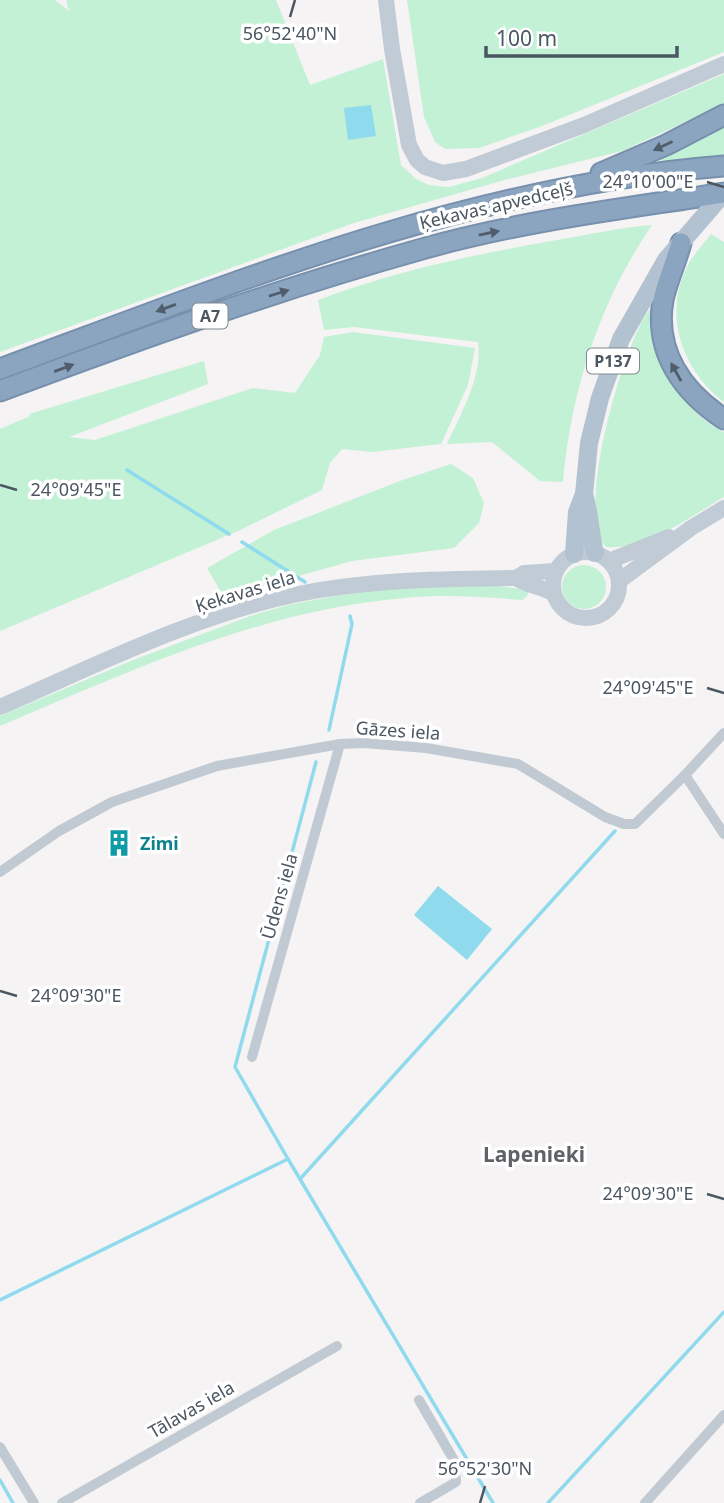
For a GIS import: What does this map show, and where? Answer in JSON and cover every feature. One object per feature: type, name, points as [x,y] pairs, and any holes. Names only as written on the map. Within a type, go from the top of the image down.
[{"type":"highway","points":[[562,189],[629,162],[724,115]]},
{"type":"highway","name":"Ķekavas apvedceļš","points":[[0,369],[270,270],[393,231],[490,204],[562,189],[631,176],[724,166]]},
{"type":"highway","name":"A7","points":[[0,391],[253,301],[422,249],[557,220],[724,193]]},
{"type":"highway","points":[[681,243],[663,300],[661,321],[664,342],[680,380],[695,398],[724,419]]},
{"type":"main road","points":[[386,0],[409,145],[417,160],[425,167],[443,173],[466,169],[584,125],[724,64]]},
{"type":"main road","name":"P137","points":[[574,554],[577,512],[584,494],[589,443],[600,398],[617,349],[647,290],[666,260],[724,193]]},
{"type":"main road","name":"P137","points":[[584,494],[589,509],[590,536],[602,557]]},
{"type":"main road","points":[[554,594],[555,571],[564,560],[574,554],[602,557],[691,528],[724,508]]},
{"type":"main road","name":"Ķekavas iela","points":[[516,578],[524,584],[540,586],[554,594],[565,611],[575,617],[598,617],[615,601],[619,582],[691,528]]},
{"type":"main road","points":[[602,557],[614,568],[619,582]]},
{"type":"main road","name":"Ķekavas iela","points":[[0,707],[142,645],[240,609],[299,594],[371,583],[516,578],[524,573],[555,571]]},
{"type":"street","name":"Gāzes iela","points":[[0,872],[59,831],[123,798],[218,766],[340,744],[364,743],[426,748],[518,764],[605,817],[624,824],[635,824],[724,733]]},
{"type":"street","name":"Ūdens iela","points":[[252,1057],[340,744]]},
{"type":"street","points":[[685,775],[724,834]]},
{"type":"street","name":"Tālavas iela","points":[[62,1503],[337,1346]]},
{"type":"street","points":[[419,1400],[455,1462],[456,1482],[420,1503]]},
{"type":"street","points":[[645,1503],[724,1415]]},
{"type":"street","points":[[0,1447],[34,1503]]},
{"type":"green space","points":[[0,0],[55,0],[69,11],[66,0],[276,0],[310,85],[383,59],[401,165],[416,179],[429,185],[449,187],[482,178],[724,74],[724,104],[622,151],[501,181],[354,223],[0,352]]},
{"type":"green space","points":[[407,0],[724,0],[724,52],[542,126],[479,148],[445,149],[435,142],[424,117]]},
{"type":"green space","points":[[724,127],[724,155],[664,162],[660,159]]},
{"type":"green space","points":[[652,225],[617,284],[591,348],[573,414],[563,482],[540,481],[492,442],[447,444],[474,381],[479,355],[478,342],[354,327],[324,330],[318,300],[347,290],[466,257],[604,231]]},
{"type":"green space","points":[[711,234],[724,242],[724,402],[709,389],[687,358],[677,321],[680,284],[690,261]]},
{"type":"green space","points":[[649,310],[653,312],[660,349],[672,382],[693,410],[724,432],[724,497],[652,538],[621,547],[606,547],[598,529],[596,501],[599,467],[606,429],[627,357]]},
{"type":"green space","points":[[353,332],[475,348],[468,385],[441,444],[372,452],[342,449],[330,463],[322,490],[238,531],[0,631],[0,429],[30,416],[29,414],[204,361],[208,384],[69,437],[95,440],[253,388],[295,393],[320,355],[324,337]]},
{"type":"green space","points":[[451,464],[473,478],[484,503],[479,523],[454,548],[352,561],[224,597],[207,568],[274,530]]},
{"type":"green space","points":[[584,565],[599,572],[606,587],[599,602],[584,609],[569,602],[562,587],[569,572]]},
{"type":"green space","points":[[490,585],[529,590],[522,600],[463,596],[404,598],[299,615],[248,629],[148,664],[0,726],[0,716],[133,660],[253,615],[288,605],[373,589]]},
{"type":"water","points":[[371,105],[376,136],[348,140],[344,108]]},
{"type":"water","points":[[438,886],[492,929],[467,960],[414,915]]},
{"type":"waterway","points":[[127,470],[229,534]]},
{"type":"waterway","points":[[242,542],[305,582]]},
{"type":"waterway","points":[[329,730],[352,624],[350,616]]},
{"type":"waterway","points":[[288,1159],[235,1067],[316,762]]},
{"type":"waterway","points":[[300,1179],[615,831]]},
{"type":"waterway","points":[[0,1300],[288,1159],[493,1503]]},
{"type":"waterway","points":[[548,1503],[724,1312]]},
{"type":"waterway","points":[[0,1480],[13,1503]]},
{"type":"place","name":"Zimi","points":[[119,843]]},
{"type":"district","name":"Lapenieki","points":[[534,1154]]}]
